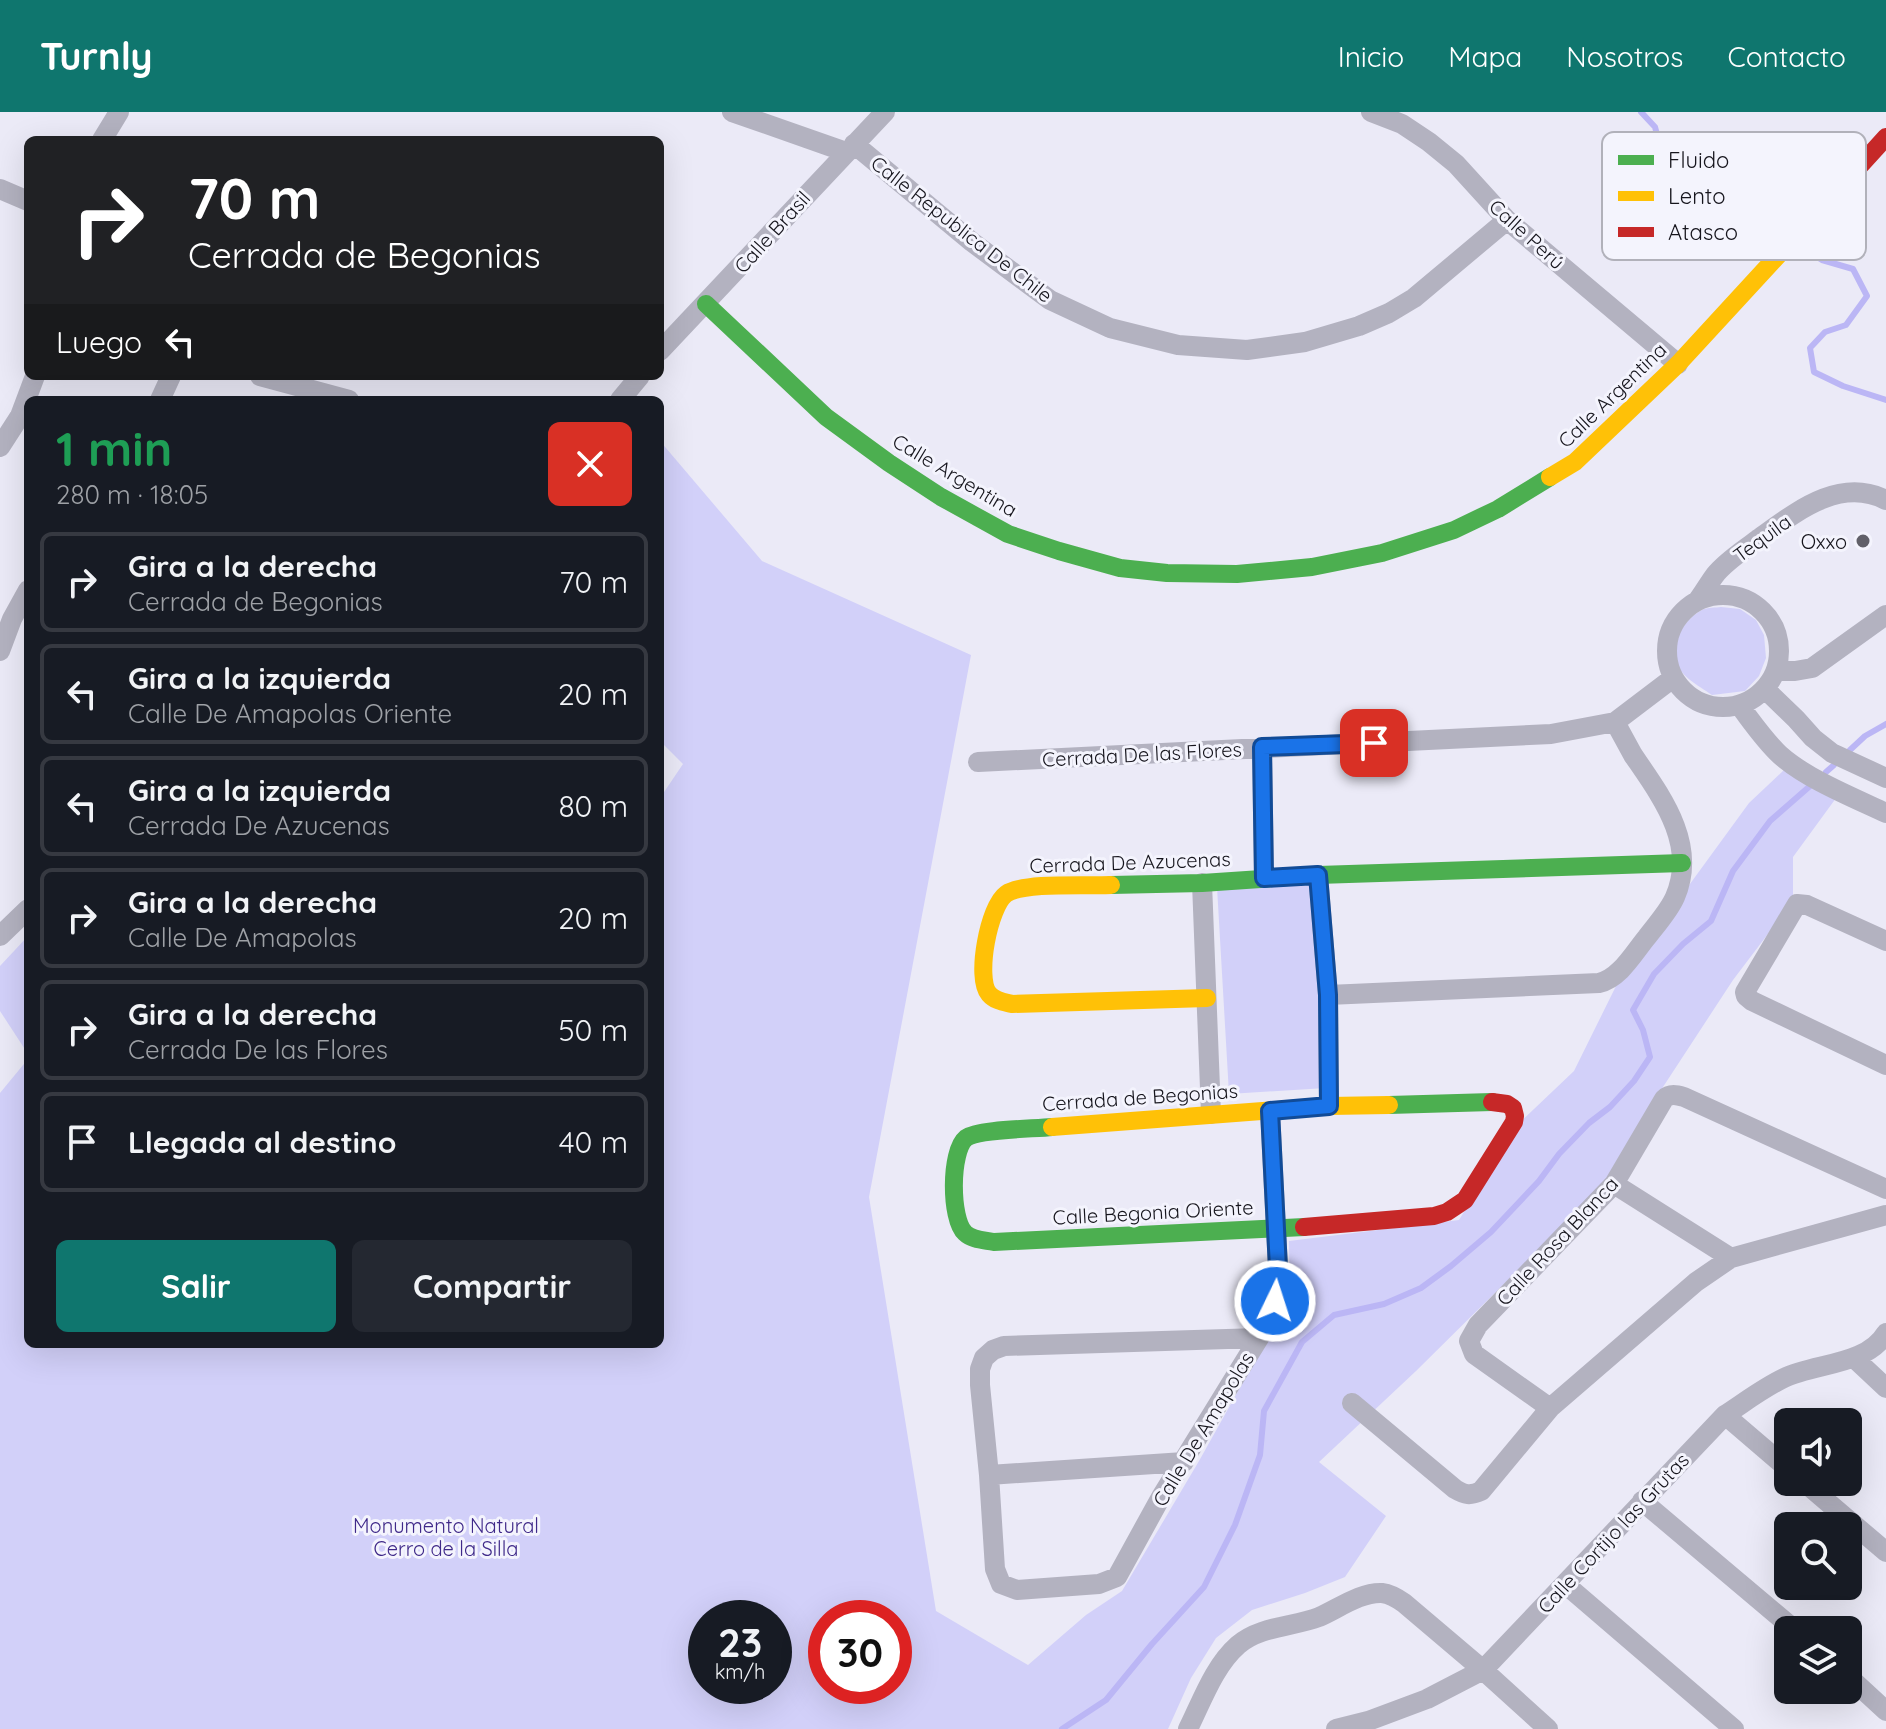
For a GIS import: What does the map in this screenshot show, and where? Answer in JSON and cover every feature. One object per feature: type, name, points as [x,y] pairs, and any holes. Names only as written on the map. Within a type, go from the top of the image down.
[{"type":"street","points":[[104,136],[119,112]]},
{"type":"street","points":[[732,112],[850,148]]},
{"type":"street","name":"Calle Brasil","points":[[664,347],[885,112]]},
{"type":"street","name":"Calle Perú","points":[[1371,112],[1402,124],[1438,149],[1456,164],[1507,220],[1678,364]]},
{"type":"street","name":"Calle Argentina","points":[[1866,159],[1886,137]]},
{"type":"street","name":"Calle Republica De Chile","points":[[850,148],[1050,300],[1110,328],[1178,345],[1247,350],[1305,342],[1359,326],[1414,298],[1507,220]]},
{"type":"street","points":[[0,189],[24,199]]},
{"type":"street","name":"Calle Argentina","points":[[706,304],[826,417],[941,497],[1008,534],[1120,568],[1167,573],[1237,574],[1312,567],[1382,553],[1454,530],[1498,509],[1575,462],[1678,364],[1773,260]]},
{"type":"street","points":[[275,380],[334,396]]},
{"type":"street","points":[[623,396],[637,380]]},
{"type":"street","points":[[0,447],[24,405]]},
{"type":"street","name":"Tequila","points":[[1698,600],[1717,573],[1745,549],[1811,503],[1853,492],[1876,495],[1886,500]]},
{"type":"street","points":[[1717,595],[1736,596],[1754,604],[1768,616],[1777,633],[1780,652],[1776,671],[1765,689],[1739,705],[1720,707],[1701,703],[1685,693],[1673,678],[1666,649],[1669,634],[1676,620],[1698,600],[1717,595]]},
{"type":"street","points":[[0,651],[24,597]]},
{"type":"street","points":[[1776,671],[1812,668],[1886,615]]},
{"type":"street","name":"Cerrada De las Flores","points":[[978,762],[1551,734],[1615,722],[1673,678]]},
{"type":"street","points":[[1765,689],[1832,753],[1886,778]]},
{"type":"street","points":[[1739,705],[1781,756],[1848,796],[1886,813]]},
{"type":"street","points":[[1328,995],[1599,983],[1615,976],[1675,898],[1682,863],[1679,836],[1669,810],[1615,722]]},
{"type":"street","points":[[1262,747],[1264,878]]},
{"type":"street","name":"Cerrada De Azucenas","points":[[1207,998],[1012,1004],[999,1000],[988,994],[982,971],[996,906],[1002,896],[1025,887],[1202,883],[1318,875],[1682,863]]},
{"type":"street","points":[[1318,875],[1328,995],[1329,1106]]},
{"type":"street","points":[[1202,883],[1211,1114]]},
{"type":"street","points":[[1886,941],[1805,904],[1797,904],[1745,992],[1752,1001],[1886,1065]]},
{"type":"street","points":[[0,936],[24,913]]},
{"type":"street","name":"Calle Rosa Blanca","points":[[1550,1408],[1474,1354],[1469,1341],[1478,1325],[1614,1184],[1668,1095],[1677,1095],[1886,1189]]},
{"type":"street","name":"Cerrada de Begonias","points":[[967,1235],[956,1217],[956,1160],[965,1138],[987,1130],[1329,1106],[1492,1102],[1511,1105]]},
{"type":"street","name":"Calle Begonia Oriente","points":[[967,1235],[994,1242],[1277,1229],[1434,1216],[1447,1212],[1465,1200],[1514,1122],[1517,1114],[1511,1105]]},
{"type":"street","name":"Calle De Amapolas","points":[[989,1475],[995,1569],[1001,1584],[1017,1590],[1099,1584],[1117,1577],[1161,1497],[1259,1338],[1275,1301],[1277,1229],[1270,1111]]},
{"type":"street","points":[[1614,1184],[1731,1258]]},
{"type":"street","points":[[1352,1403],[1455,1489],[1468,1495],[1481,1491],[1550,1408],[1696,1282],[1731,1258],[1886,1215]]},
{"type":"street","name":"Calle Cortijo las Grutas","points":[[1336,1729],[1368,1721],[1427,1699],[1483,1670],[1725,1415],[1788,1376],[1854,1358],[1883,1339],[1886,1333]]},
{"type":"street","points":[[1184,1462],[989,1475],[980,1385],[984,1358],[1004,1346],[1259,1338]]},
{"type":"street","points":[[1854,1358],[1886,1388]]},
{"type":"street","points":[[1725,1415],[1774,1457]]},
{"type":"street","points":[[1820,1496],[1886,1552]]},
{"type":"street","points":[[1642,1501],[1778,1616]]},
{"type":"street","points":[[1565,1584],[1734,1729]]},
{"type":"street","points":[[1188,1729],[1217,1671],[1239,1644],[1256,1634],[1316,1618],[1380,1593],[1392,1595],[1404,1603],[1548,1729]]},
{"type":"street","points":[[1862,1689],[1886,1711]]},
{"type":"green space","name":"Monumento Natural Cerro de la Silla","points":[[664,446],[762,561],[971,655],[869,1197],[936,1611],[1028,1665],[1086,1615],[1122,1591],[1290,1298],[1289,1241],[1459,1220],[1515,1127],[1574,1071],[1617,984],[1749,803],[1784,770],[1839,794],[1793,857],[1793,901],[1733,980],[1663,1087],[1608,1181],[1319,1462],[1386,1516],[1345,1577],[1252,1610],[1216,1638],[1191,1678],[1168,1729],[0,1729],[0,1093],[24,1064],[24,1348],[664,1348],[664,792],[683,764],[664,745]]},
{"type":"green space","points":[[1704,609],[1740,609],[1756,620],[1764,635],[1766,658],[1759,676],[1745,691],[1712,695],[1680,670],[1674,652],[1681,630],[1690,618]]},
{"type":"green space","points":[[1313,882],[1326,1088],[1229,1094],[1217,887]]},
{"type":"green space","points":[[24,940],[24,1048],[0,1011],[0,966]]},
{"type":"waterway","points":[[1641,112],[1656,132]]},
{"type":"waterway","points":[[1822,260],[1853,269],[1867,296],[1846,325],[1825,332],[1810,348],[1814,372],[1843,386],[1886,400]]},
{"type":"waterway","points":[[1850,750],[1865,736],[1886,724]]},
{"type":"waterway","points":[[1826,772],[1834,765]]},
{"type":"waterway","points":[[1062,1729],[1106,1700],[1204,1587],[1235,1525],[1260,1455],[1264,1411],[1302,1342],[1334,1315],[1384,1304],[1421,1288],[1451,1266],[1491,1232],[1539,1181],[1559,1154],[1634,1081],[1650,1057],[1643,1030],[1633,1010],[1654,974],[1711,921],[1733,871],[1770,821],[1810,786]]},
{"type":"traffic: fast","points":[[706,304],[826,417],[941,497],[1008,534],[1120,568],[1167,573],[1237,574],[1312,567],[1382,553],[1454,530],[1498,509],[1550,477]]},
{"type":"traffic: fast","points":[[1111,885],[1682,863]]},
{"type":"traffic: fast","points":[[1389,1105],[1492,1102]]},
{"type":"traffic: fast","points":[[1052,1127],[994,1131],[966,1138],[957,1156],[954,1185],[957,1214],[965,1233],[994,1242],[1304,1227]]},
{"type":"traffic: slow","points":[[1550,477],[1575,462],[1678,364],[1774,260]]},
{"type":"traffic: slow","points":[[1111,885],[1040,886],[1006,894],[994,912],[986,942],[983,973],[989,994],[1012,1004],[1207,998]]},
{"type":"traffic: slow","points":[[1052,1127],[1329,1106],[1389,1105]]},
{"type":"traffic: jam","points":[[1866,159],[1886,137]]},
{"type":"traffic: jam","points":[[1304,1227],[1434,1216],[1447,1212],[1465,1200],[1514,1122],[1513,1108],[1492,1102]]},
{"type":"place","name":"Oxxo","points":[[1863,541]]},
{"type":"route","points":[[1275,1301],[1277,1229],[1270,1111],[1329,1106],[1328,995],[1318,875],[1264,878],[1262,747],[1374,743]]}]
